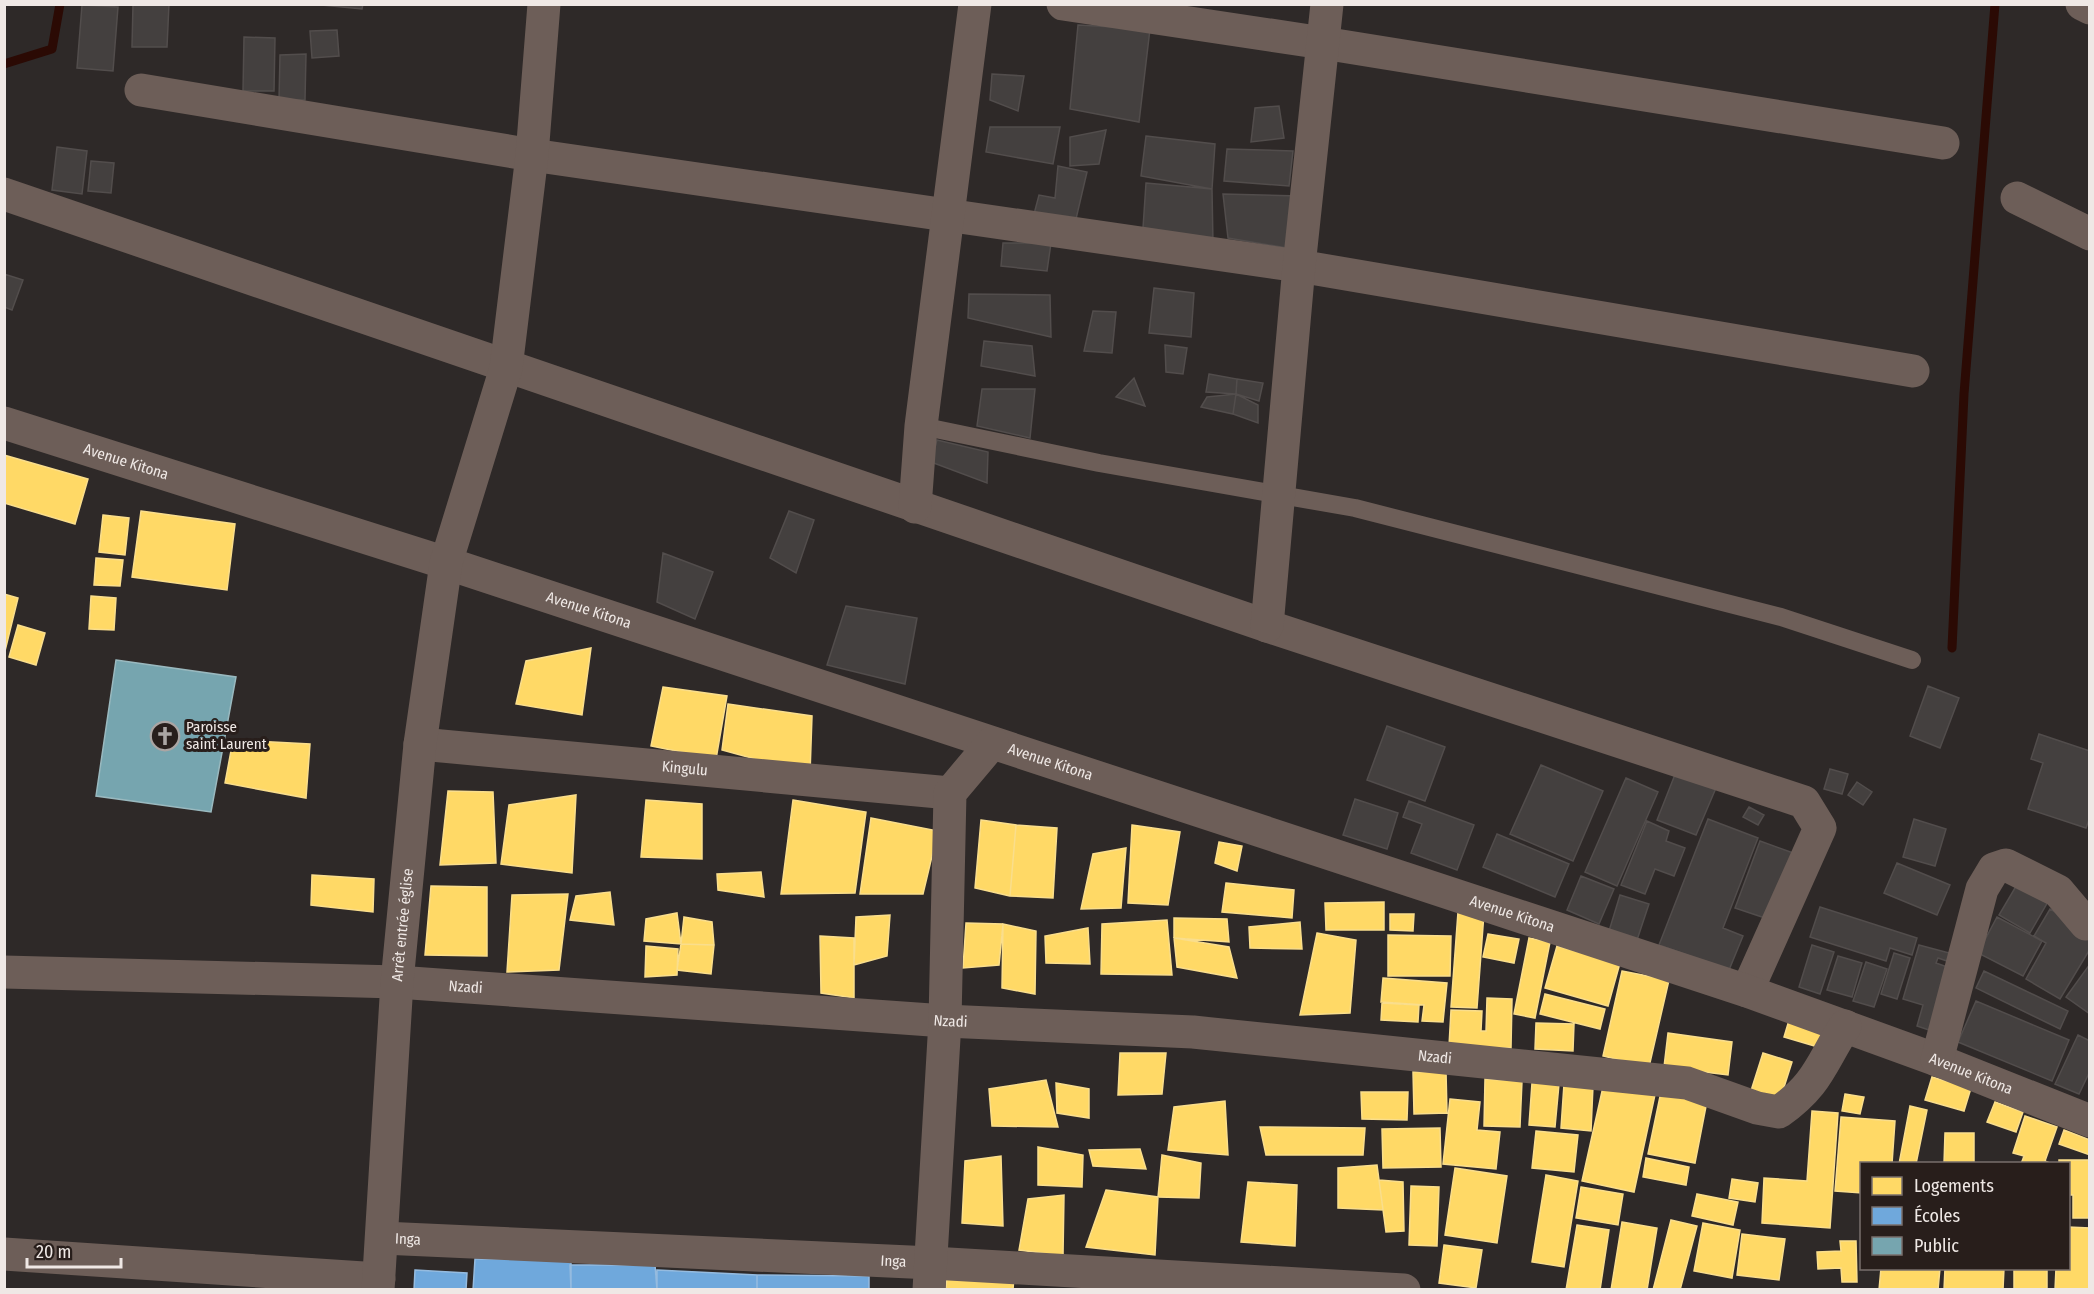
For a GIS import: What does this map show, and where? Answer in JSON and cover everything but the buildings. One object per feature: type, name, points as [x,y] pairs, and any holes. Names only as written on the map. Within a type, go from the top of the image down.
[{"type":"street","name":"Arrêt entrée église","points":[[378,1284],[397,982],[420,744],[446,562],[506,368],[532,155],[544,4]]},
{"type":"street","points":[[915,507],[921,426],[975,4]]},
{"type":"street","points":[[1063,4],[1323,43],[1943,143]]},
{"type":"street","points":[[1267,626],[1299,266],[1327,4]]},
{"type":"street","points":[[2082,4],[2090,8]]},
{"type":"street","points":[[141,90],[532,155],[1299,266],[1912,371]]},
{"type":"street","points":[[4,194],[506,368],[1267,626],[1804,802],[1821,828],[1747,991]]},
{"type":"street","points":[[2017,198],[2090,234]]},
{"type":"street","name":"Avenue Kitona","points":[[4,423],[446,562],[1747,991],[1936,1060],[2090,1121]]},
{"type":"street","points":[[930,1276],[945,1021],[950,793],[992,743]]},
{"type":"street","name":"Kingulu","points":[[420,744],[950,793]]},
{"type":"street","points":[[1936,1060],[1982,889],[1994,869],[2006,865],[2058,891],[2086,924]]},
{"type":"street","name":"Nzadi","points":[[4,972],[397,982],[945,1021],[1193,1032],[1687,1083],[1756,1108],[1779,1112],[1802,1095],[1817,1077],[1845,1026]]},
{"type":"street","name":"Inga","points":[[382,1238],[930,1276],[1404,1290]]},
{"type":"street","points":[[4,1254],[378,1284]]},
{"type":"lane","points":[[921,426],[1099,463],[1355,507],[1781,616],[1912,660]]},
{"type":"waterway","points":[[4,64],[52,49],[60,4]]},
{"type":"waterway","points":[[1952,648],[1964,394],[1995,4]]},
{"type":"place","name":"Paroisse saint Laurent","points":[[165,736]]}]
